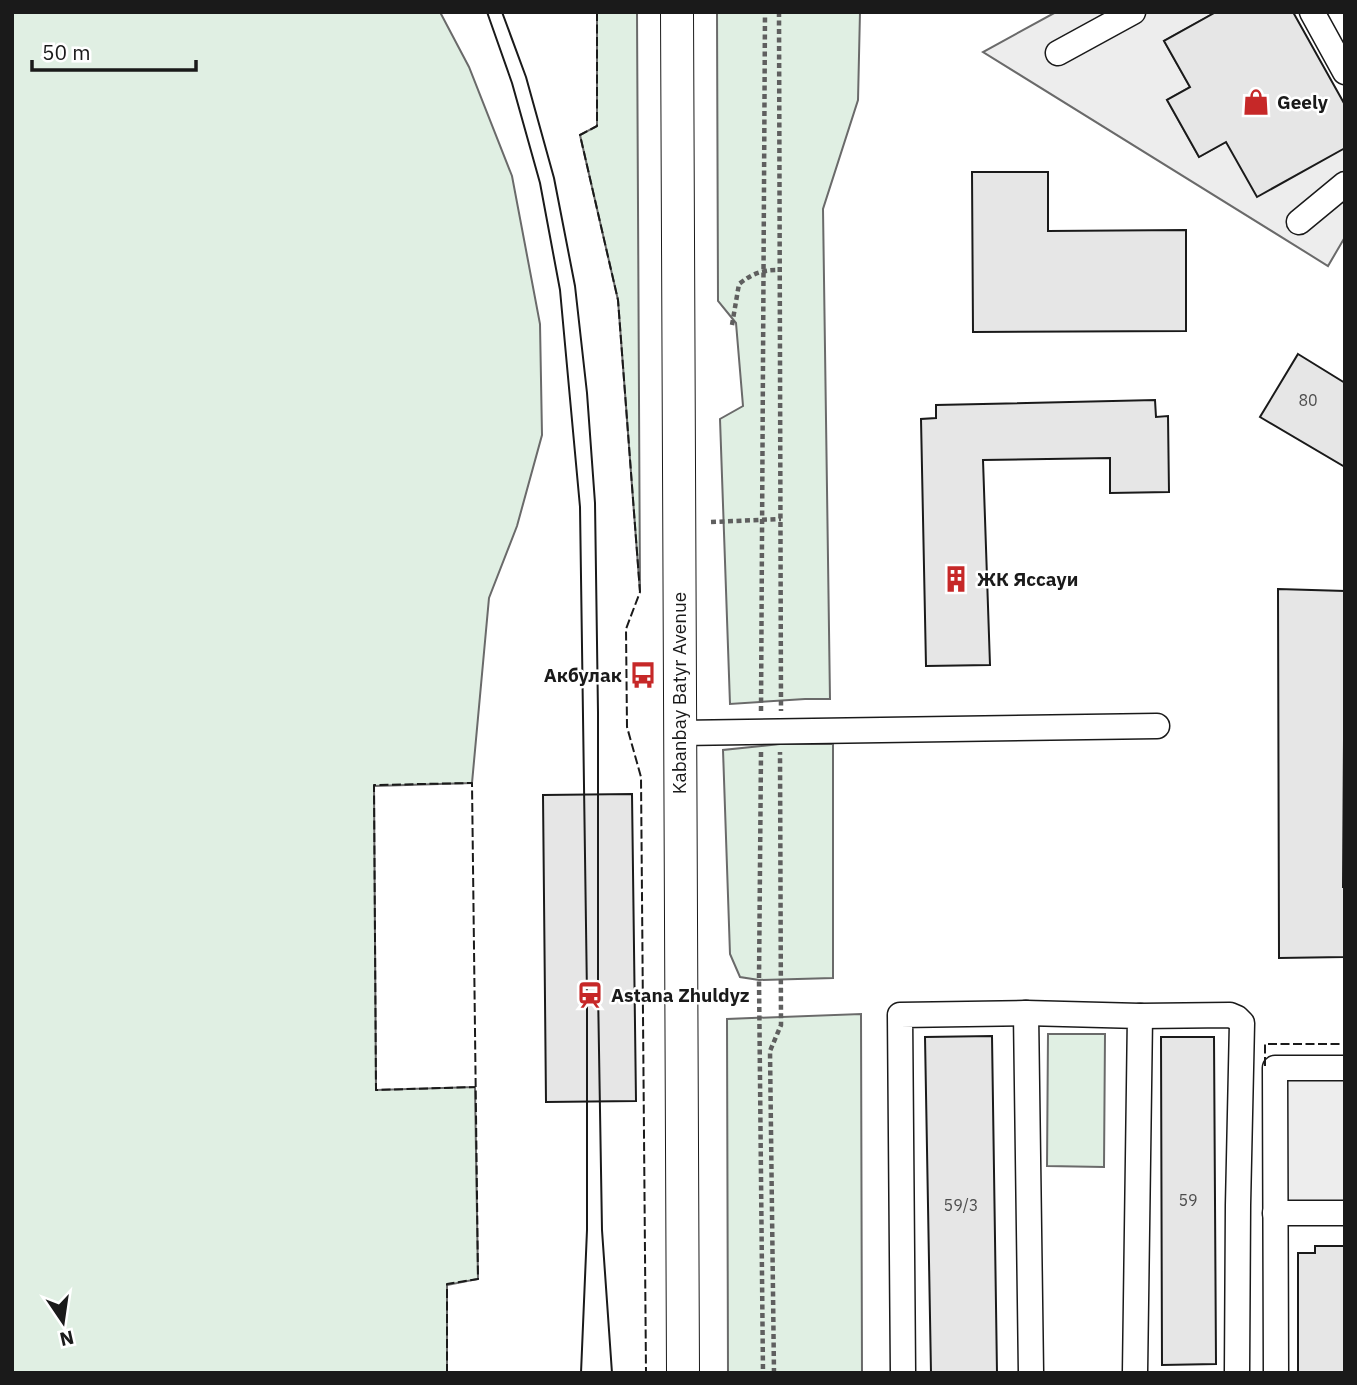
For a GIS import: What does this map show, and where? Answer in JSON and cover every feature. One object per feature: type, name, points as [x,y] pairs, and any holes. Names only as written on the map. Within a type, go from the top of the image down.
[{"type":"main road","name":"Kabanbay Batyr Avenue","points":[[677,12],[683,1373]]},
{"type":"street","points":[[1058,53],[1133,12]]},
{"type":"street","points":[[1312,12],[1345,72]]},
{"type":"street","points":[[1299,222],[1345,184]]},
{"type":"street","points":[[680,733],[1157,726]]},
{"type":"street","points":[[1027,1013],[1031,1373]]},
{"type":"street","points":[[903,1373],[900,1015],[1027,1013],[1230,1015],[1237,1017],[1242,1023],[1237,1373]]},
{"type":"street","points":[[1135,1373],[1140,1016]]},
{"type":"street","points":[[1276,1373],[1275,1068],[1345,1068]]},
{"type":"street","points":[[1275,1213],[1345,1213]]},
{"type":"path","points":[[765,12],[762,520],[781,1025],[770,1051],[774,1373]]},
{"type":"path","points":[[763,1373],[759,980],[781,519],[779,12]]},
{"type":"path","points":[[732,325],[739,284],[763,270],[779,270]]},
{"type":"path","points":[[710,522],[781,519]]},
{"type":"green space","points":[[12,12],[440,12],[469,67],[512,176],[540,324],[542,435],[517,526],[489,598],[472,783],[374,786],[376,1090],[475,1087],[478,1279],[447,1285],[447,1373],[12,1373]]},
{"type":"green space","points":[[597,12],[637,12],[640,592],[618,300],[580,135],[597,126]]},
{"type":"green space","points":[[717,12],[860,12],[858,100],[823,209],[830,699],[730,704],[720,419],[743,406],[736,323],[718,301]]},
{"type":"green space","points":[[780,744],[833,744],[833,978],[759,980],[740,977],[730,954],[723,750]]},
{"type":"green space","points":[[861,1014],[862,1373],[728,1373],[727,1019]]},
{"type":"green space","points":[[1048,1034],[1105,1034],[1104,1167],[1047,1166]]},
{"type":"shaded area","points":[[1056,12],[1216,12],[1164,41],[1190,87],[1167,100],[1199,157],[1226,142],[1345,148],[1345,237],[1328,266],[983,52]]},
{"type":"shaded area","points":[[1275,1068],[1345,1068],[1345,1213],[1275,1213]]},
{"type":"building","name":"Geely","points":[[1216,12],[1293,12],[1345,105],[1345,148],[1257,197],[1226,142],[1199,157],[1167,100],[1190,87],[1164,41]]},
{"type":"building","points":[[972,172],[1048,172],[1048,231],[1186,230],[1186,331],[973,332]]},
{"type":"building","points":[[1298,354],[1345,383],[1345,467],[1260,417]]},
{"type":"building","name":"ЖК Яссауи","points":[[1155,400],[1156,417],[1168,416],[1169,492],[1110,493],[1110,458],[983,460],[990,665],[926,666],[921,419],[936,418],[936,405]]},
{"type":"building","points":[[1278,589],[1345,591],[1345,957],[1279,958]]},
{"type":"building","points":[[632,794],[636,1101],[546,1102],[543,795]]},
{"type":"building","points":[[992,1036],[997,1373],[931,1373],[925,1037]]},
{"type":"building","points":[[1161,1037],[1214,1037],[1216,1364],[1162,1365]]},
{"type":"building","points":[[1315,1246],[1345,1246],[1345,1373],[1298,1373],[1298,1253],[1315,1253]]},
{"type":"tram line","points":[[487,12],[512,83],[540,183],[560,290],[580,507],[587,995],[587,1230],[581,1373]]},
{"type":"tram line","points":[[502,12],[526,77],[554,178],[575,286],[587,393],[595,503],[602,1230],[612,1373]]},
{"type":"fence","points":[[597,12],[597,126],[580,135],[618,300],[640,592],[626,629],[627,727],[641,777],[646,1373]]},
{"type":"fence","points":[[447,1373],[447,1284],[478,1279],[472,783],[374,785],[376,1090],[475,1087]]},
{"type":"fence","points":[[1265,1066],[1265,1044],[1345,1044]]},
{"type":"place","name":"Geely","points":[[1256,102]]},
{"type":"place","name":"ЖК Яссауи","points":[[956,579]]},
{"type":"place","name":"Акбулак","points":[[643,675]]},
{"type":"place","name":"Astana Zhuldyz","points":[[590,995]]}]
